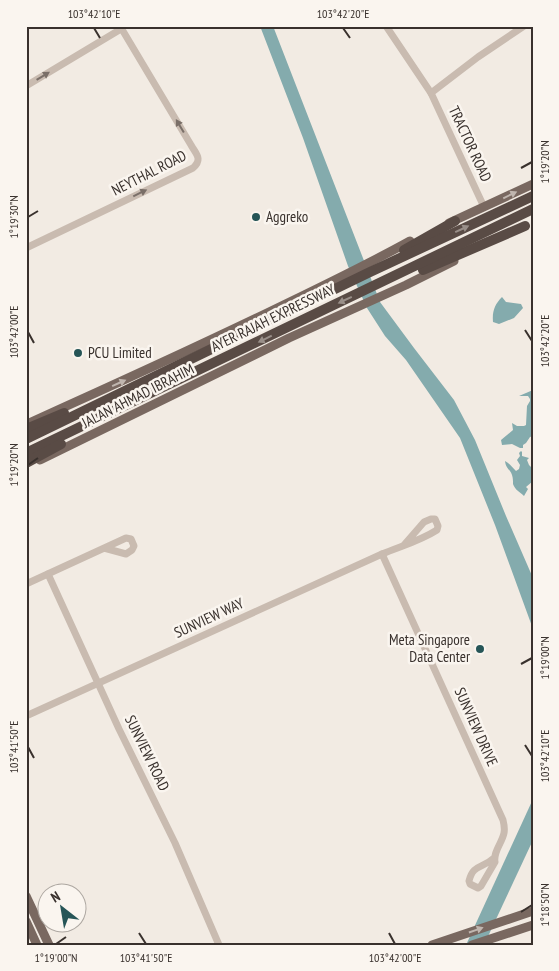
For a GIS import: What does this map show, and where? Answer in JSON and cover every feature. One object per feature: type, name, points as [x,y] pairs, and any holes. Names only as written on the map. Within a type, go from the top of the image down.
[{"type":"highway","name":"AYER RAJAH EXPRESSWAY","points":[[26,439],[370,272],[533,196]]},
{"type":"highway","name":"AYER RAJAH EXPRESSWAY","points":[[26,453],[86,426],[533,209]]},
{"type":"highway","points":[[370,272],[376,265],[455,221]]},
{"type":"highway","points":[[382,283],[402,279],[529,224]]},
{"type":"highway","points":[[26,429],[89,403],[119,394]]},
{"type":"highway","points":[[26,464],[80,433],[86,426]]},
{"type":"main road","name":"JALAN AHMAD IBRAHIM","points":[[26,424],[135,376],[346,276],[429,230],[455,221],[533,184]]},
{"type":"main road","name":"JALAN AHMAD IBRAHIM","points":[[26,464],[42,460],[202,380],[314,326],[406,285],[529,224]]},
{"type":"main road","points":[[26,896],[49,945]]},
{"type":"main road","points":[[432,945],[533,911]]},
{"type":"main road","points":[[26,922],[37,945]]},
{"type":"main road","points":[[472,945],[533,925]]},
{"type":"street","name":"TRACTOR ROAD","points":[[386,26],[431,93],[484,207]]},
{"type":"street","name":"TRACTOR ROAD","points":[[431,93],[478,57],[524,26]]},
{"type":"street","name":"NEYTHAL ROAD","points":[[26,86],[120,28],[198,158],[198,162],[193,168],[26,248]]},
{"type":"street","name":"SUNVIEW WAY","points":[[26,716],[382,554],[410,544],[437,530],[438,527],[435,519],[424,522],[404,545]]},
{"type":"street","points":[[26,584],[104,548]]},
{"type":"street","name":"SUNVIEW DRIVE","points":[[382,554],[503,820],[504,834],[494,858]]},
{"type":"street","name":"SUNVIEW ROAD","points":[[48,574],[119,729],[176,843],[219,945]]},
{"type":"water","points":[[260,26],[273,26],[380,302],[454,400],[475,440],[533,578],[533,629],[495,525],[460,438],[406,360],[385,336],[367,308],[348,266],[303,138]]},
{"type":"water","points":[[502,297],[506,302],[521,304],[523,308],[514,318],[499,324],[493,322],[493,314],[496,305]]},
{"type":"water","points":[[533,390],[533,417],[531,425],[533,436],[523,445],[523,448],[512,444],[502,445],[501,440],[513,430],[512,423],[517,426],[526,425],[527,406],[530,399],[528,396],[519,396]]},
{"type":"water","points":[[521,451],[522,456],[529,458],[527,460],[533,469],[533,481],[526,487],[528,489],[524,496],[514,486],[512,475],[505,461],[516,471],[520,465],[517,460]]},
{"type":"water","points":[[533,799],[533,840],[484,945],[466,945]]},
{"type":"place","name":"Aggreko","points":[[256,217]]},
{"type":"place","name":"PCU Limited","points":[[78,353]]},
{"type":"place","name":"Meta Singapore Data Center","points":[[480,649]]}]
